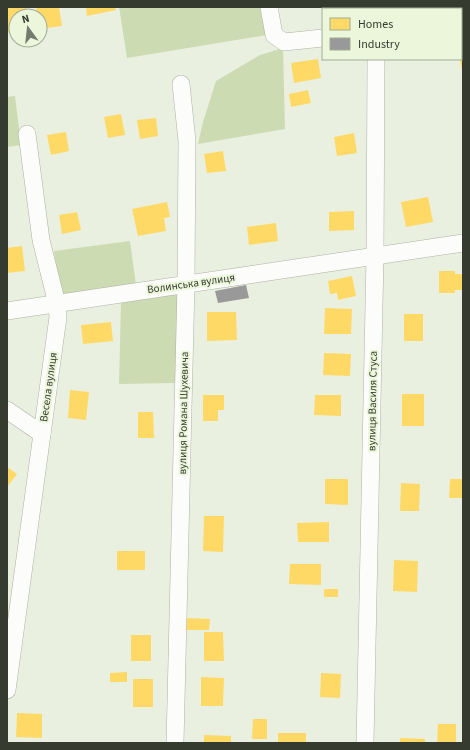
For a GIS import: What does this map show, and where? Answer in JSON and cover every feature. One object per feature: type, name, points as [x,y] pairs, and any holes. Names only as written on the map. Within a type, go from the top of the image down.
[{"type":"street","points":[[269,7],[274,35],[284,42],[322,38]]},
{"type":"street","name":"вулиця Василя Стуса","points":[[366,743],[375,256],[376,60]]},
{"type":"street","name":"вулиця Романа Шухевича","points":[[175,743],[186,284],[187,141],[181,84]]},
{"type":"street","name":"Весела вулиця","points":[[7,690],[11,638],[58,317],[57,304],[41,240],[27,134]]},
{"type":"street","name":"Волинська вулиця","points":[[7,311],[463,243]]},
{"type":"street","points":[[7,410],[42,434]]},
{"type":"green space","points":[[119,7],[263,7],[267,35],[127,58]]},
{"type":"green space","points":[[283,48],[285,129],[198,144],[203,122],[216,81],[260,55]]},
{"type":"green space","points":[[15,96],[21,145],[7,147],[7,97]]},
{"type":"green space","points":[[130,241],[136,285],[60,296],[54,251]]},
{"type":"green space","points":[[179,291],[176,383],[119,384],[121,301]]},
{"type":"building: Homes","points":[[7,7],[26,7],[8,8],[7,33]]},
{"type":"building: Homes","points":[[59,7],[62,26],[48,28],[48,8],[36,8]]},
{"type":"building: Homes","points":[[86,7],[115,7],[116,10],[87,16]]},
{"type":"building: Homes","points":[[463,45],[463,71],[460,60],[462,60]]},
{"type":"building: Homes","points":[[318,59],[321,78],[294,83],[291,63]]},
{"type":"building: Homes","points":[[308,90],[311,103],[291,107],[289,94]]},
{"type":"building: Homes","points":[[121,114],[125,135],[108,138],[104,117]]},
{"type":"building: Homes","points":[[156,118],[158,136],[140,139],[137,120]]},
{"type":"building: Homes","points":[[66,132],[69,151],[51,155],[47,135]]},
{"type":"building: Homes","points":[[354,133],[357,153],[337,156],[334,137]]},
{"type":"building: Homes","points":[[223,151],[226,171],[207,173],[204,154]]},
{"type":"building: Homes","points":[[428,197],[433,222],[406,227],[401,202]]},
{"type":"building: Homes","points":[[167,202],[170,217],[164,218],[166,231],[138,236],[132,209]]},
{"type":"building: Homes","points":[[354,211],[354,230],[329,231],[329,212]]},
{"type":"building: Homes","points":[[77,212],[81,230],[62,234],[59,215]]},
{"type":"building: Homes","points":[[276,223],[278,241],[249,245],[247,227]]},
{"type":"building: Homes","points":[[22,246],[25,271],[7,273],[7,248]]},
{"type":"building: Homes","points":[[439,271],[455,271],[455,274],[462,274],[463,290],[455,290],[455,293],[439,293]]},
{"type":"building: Homes","points":[[352,276],[356,296],[338,300],[337,293],[330,294],[328,281]]},
{"type":"building: Homes","points":[[325,308],[352,309],[351,334],[324,334]]},
{"type":"building: Homes","points":[[207,312],[236,312],[237,340],[207,341]]},
{"type":"building: Homes","points":[[404,314],[423,314],[423,341],[404,341]]},
{"type":"building: Homes","points":[[111,322],[113,341],[83,344],[81,325]]},
{"type":"building: Homes","points":[[324,353],[351,354],[350,376],[323,375]]},
{"type":"building: Homes","points":[[70,390],[89,392],[86,420],[68,418]]},
{"type":"building: Homes","points":[[402,394],[424,394],[424,426],[402,426]]},
{"type":"building: Homes","points":[[203,395],[224,395],[224,410],[218,410],[218,421],[203,421]]},
{"type":"building: Homes","points":[[315,395],[341,395],[341,416],[314,415]]},
{"type":"building: Homes","points":[[138,412],[153,412],[154,438],[138,438]]},
{"type":"building: Homes","points":[[7,467],[17,474],[7,487]]},
{"type":"building: Homes","points":[[325,479],[348,479],[348,505],[325,504]]},
{"type":"building: Homes","points":[[450,479],[463,479],[463,498],[449,498]]},
{"type":"building: Homes","points":[[401,483],[420,484],[419,511],[400,511]]},
{"type":"building: Homes","points":[[204,516],[224,516],[223,552],[203,551]]},
{"type":"building: Homes","points":[[329,522],[329,542],[298,542],[297,523]]},
{"type":"building: Homes","points":[[117,551],[145,551],[145,570],[117,570]]},
{"type":"building: Homes","points":[[394,560],[418,561],[417,592],[393,591]]},
{"type":"building: Homes","points":[[290,564],[321,564],[321,585],[289,584]]},
{"type":"building: Homes","points":[[324,589],[338,589],[338,597],[324,597]]},
{"type":"building: Homes","points":[[186,618],[210,619],[209,630],[186,630]]},
{"type":"building: Homes","points":[[204,632],[223,632],[224,661],[204,661]]},
{"type":"building: Homes","points":[[131,635],[151,635],[151,661],[131,661]]},
{"type":"building: Homes","points":[[127,672],[127,682],[110,682],[110,673]]},
{"type":"building: Homes","points":[[321,673],[341,674],[340,698],[320,697]]},
{"type":"building: Homes","points":[[201,677],[224,678],[223,706],[201,706]]},
{"type":"building: Homes","points":[[133,679],[153,679],[153,707],[133,707]]},
{"type":"building: Homes","points":[[17,713],[42,714],[42,738],[16,737]]},
{"type":"building: Homes","points":[[253,719],[267,719],[267,739],[252,739]]},
{"type":"building: Homes","points":[[438,724],[456,724],[456,743],[437,743]]},
{"type":"building: Homes","points":[[278,733],[306,733],[306,743],[278,743]]},
{"type":"building: Homes","points":[[204,735],[231,736],[231,743],[204,743]]},
{"type":"building: Homes","points":[[400,738],[425,739],[425,743],[400,743]]},
{"type":"building: Industry","points":[[246,285],[249,298],[218,303],[215,291]]}]
